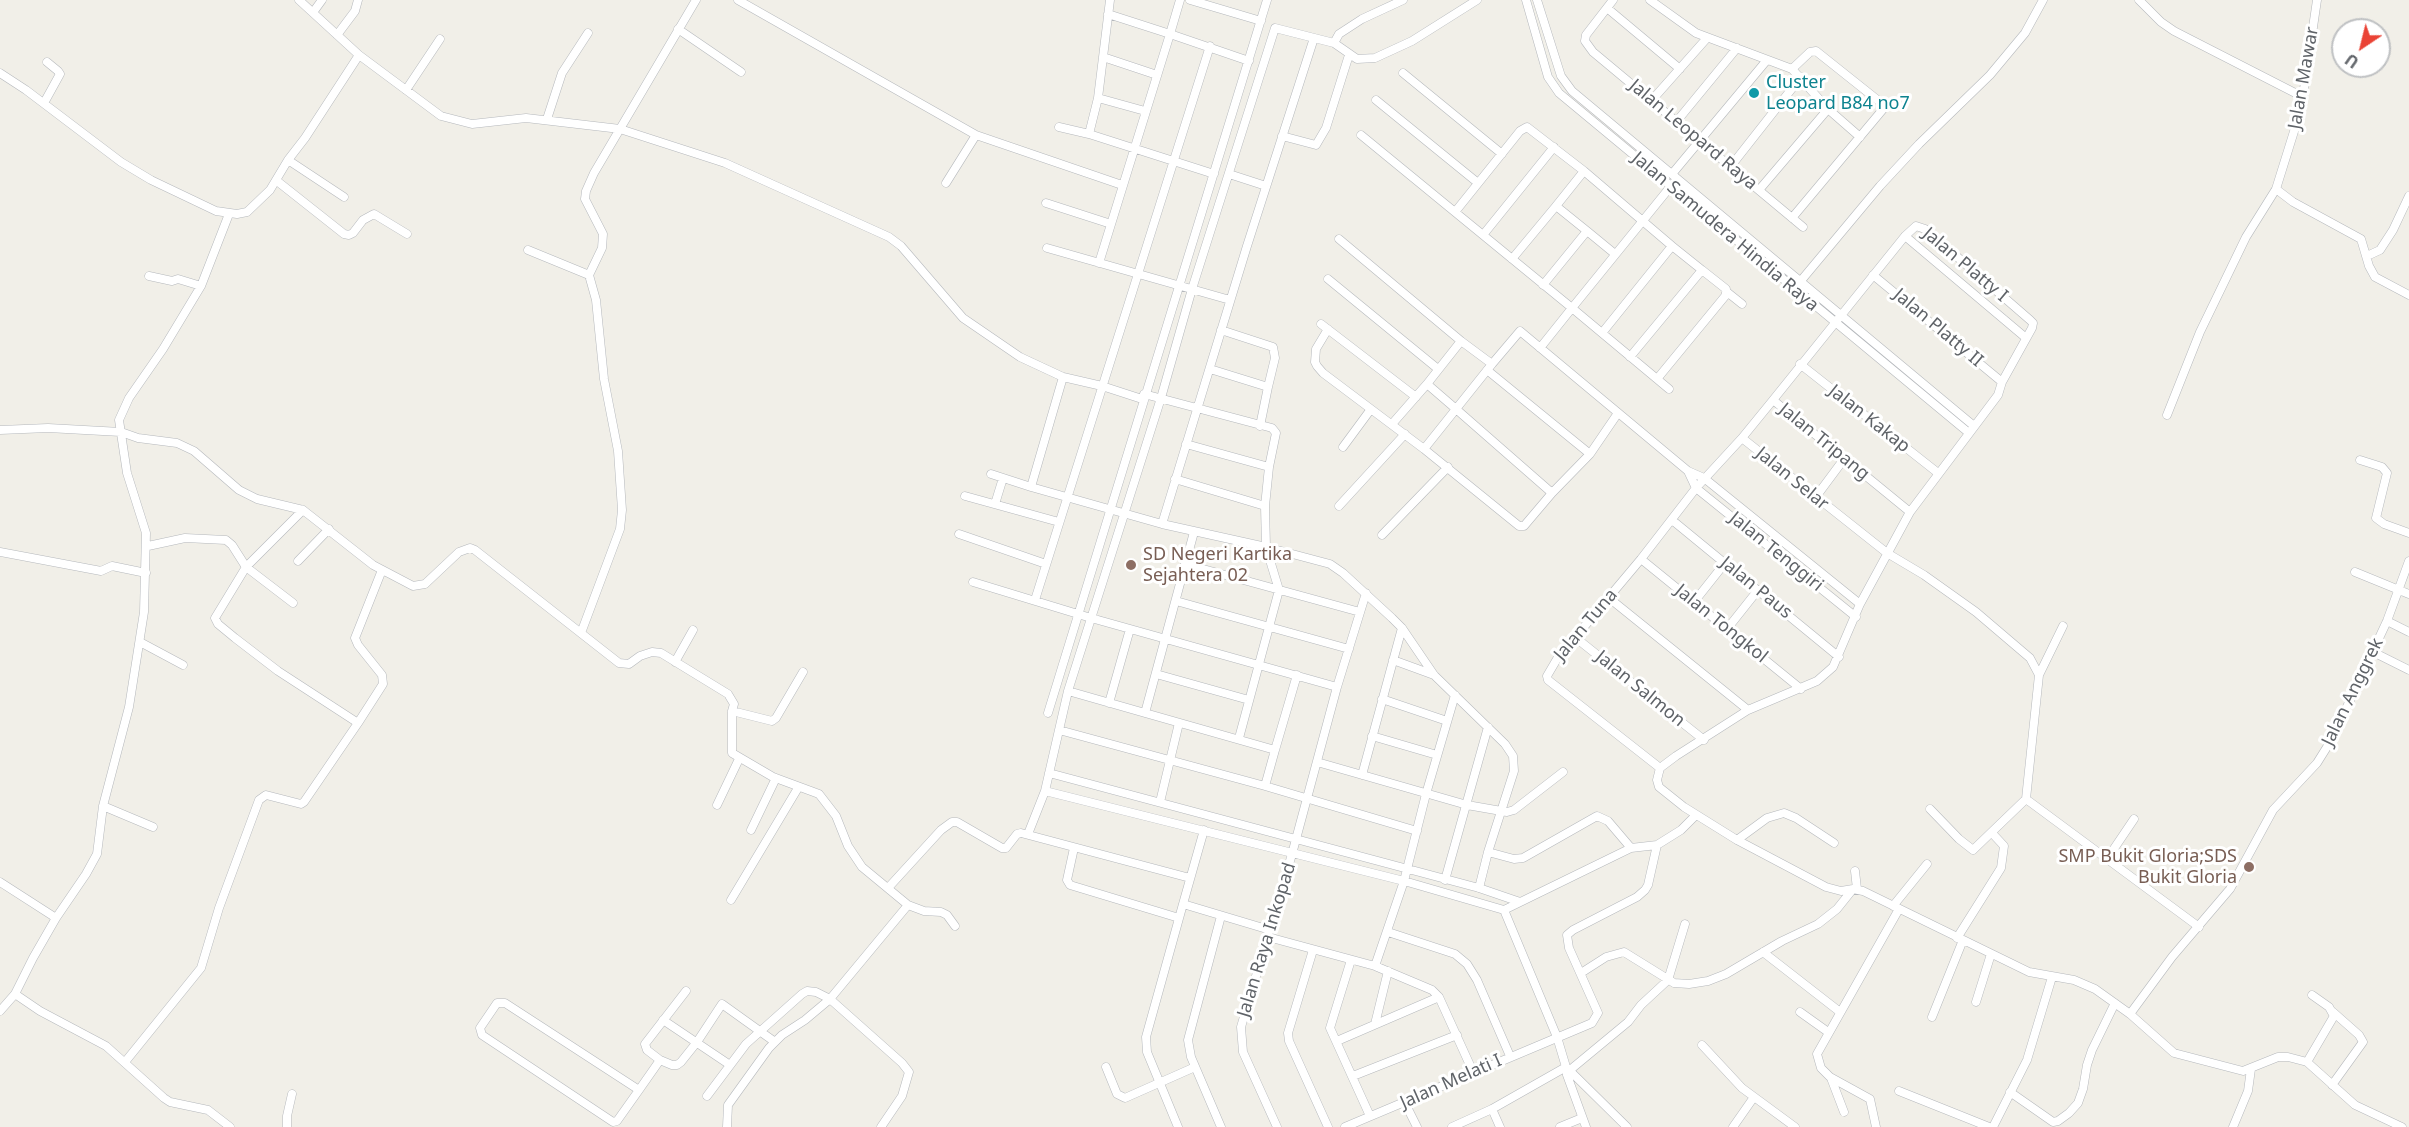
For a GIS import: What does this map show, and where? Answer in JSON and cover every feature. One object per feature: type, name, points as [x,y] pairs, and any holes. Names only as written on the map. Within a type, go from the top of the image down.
[{"type":"street","points":[[299,0],[314,11],[359,55],[441,116],[472,124],[526,118],[620,129],[733,166],[889,237],[908,253],[963,318],[1020,357],[1063,377],[1159,398],[1272,428],[1276,433],[1269,467],[1265,506],[1266,547],[1279,590],[1239,738]]},
{"type":"street","points":[[314,11],[322,0]]},
{"type":"street","points":[[337,35],[355,11],[358,0]]},
{"type":"street","points":[[581,633],[609,561],[622,519],[618,451],[604,379],[596,300],[589,275],[604,242],[599,225],[585,199],[586,191],[696,0]]},
{"type":"street","points":[[738,0],[976,135],[1122,185]]},
{"type":"street","points":[[1089,134],[1098,98],[1110,0]]},
{"type":"street","points":[[1099,263],[1180,0]]},
{"type":"street","points":[[1190,0],[1261,21]]},
{"type":"street","points":[[1028,834],[1045,791],[1068,691],[1091,618],[1145,396],[1267,0]]},
{"type":"street","points":[[1334,43],[1339,34],[1362,19],[1403,0]]},
{"type":"street","points":[[1047,713],[1077,614],[1159,398],[1275,28],[1334,43],[1349,55],[1357,58],[1375,58],[1412,41],[1477,0]]},
{"type":"street","name":"Jalan Samudera Hindia Raya","points":[[1526,0],[1548,77],[1553,86],[1969,433]]},
{"type":"street","name":"Jalan Samudera Hindia Raya","points":[[1537,0],[1557,65],[1565,83],[1974,426]]},
{"type":"street","points":[[1613,0],[1607,8],[1680,69]]},
{"type":"street","points":[[1650,0],[1680,24],[1707,38],[1792,69],[1828,109],[1860,137]]},
{"type":"street","points":[[1795,290],[1880,186],[1919,144],[1990,75],[2025,33],[2043,0]]},
{"type":"street","points":[[2139,0],[2161,22],[2174,31],[2303,97]]},
{"type":"street","name":"Jalan Mawar","points":[[2167,415],[2188,357],[2246,237],[2276,189],[2297,125],[2317,0]]},
{"type":"street","name":"Jalan Leopard Raya","points":[[1607,8],[1591,27],[1585,40],[1593,52],[1803,227]]},
{"type":"street","points":[[1108,14],[1210,46],[1249,61]]},
{"type":"street","points":[[678,29],[741,72]]},
{"type":"street","points":[[547,119],[562,73],[588,33]]},
{"type":"street","points":[[1162,524],[1174,479],[1314,38]]},
{"type":"street","points":[[1652,100],[1707,38]]},
{"type":"street","points":[[406,90],[440,39]]},
{"type":"street","points":[[1035,600],[1210,46]]},
{"type":"street","points":[[1677,121],[1737,48]]},
{"type":"street","points":[[1792,69],[1810,52],[1816,51],[1880,102],[1884,108],[1792,218]]},
{"type":"street","points":[[0,73],[44,103],[96,145],[131,168],[173,190],[229,214],[247,212],[261,201],[277,181],[288,160],[359,55]]},
{"type":"street","points":[[1282,136],[1316,144],[1326,128],[1349,55]]},
{"type":"street","points":[[1103,57],[1157,75]]},
{"type":"street","points":[[1672,174],[1767,60]]},
{"type":"street","points":[[44,103],[60,74],[47,62]]},
{"type":"street","points":[[1403,73],[1502,154]]},
{"type":"street","points":[[1731,166],[1801,78]]},
{"type":"street","points":[[1098,98],[1145,111]]},
{"type":"street","points":[[1376,100],[1478,183]]},
{"type":"street","points":[[1759,190],[1828,109]]},
{"type":"street","points":[[1059,127],[1089,134],[1214,174]]},
{"type":"street","points":[[1455,212],[1520,131],[1527,127],[1584,171],[1742,304]]},
{"type":"street","points":[[946,183],[976,135]]},
{"type":"street","points":[[1361,135],[1669,389]]},
{"type":"street","points":[[1483,235],[1554,147]]},
{"type":"street","points":[[1642,162],[1649,154]]},
{"type":"street","points":[[288,160],[344,196]]},
{"type":"street","points":[[1512,259],[1584,171]]},
{"type":"street","points":[[1229,174],[1266,186]]},
{"type":"street","points":[[277,181],[344,234],[349,235],[363,220],[374,214],[407,234]]},
{"type":"street","points":[[1540,348],[1671,186]]},
{"type":"street","points":[[2276,189],[2293,202],[2361,239],[2375,277],[2409,295]]},
{"type":"street","points":[[2367,256],[2380,250],[2393,230],[2409,196]]},
{"type":"street","points":[[1046,203],[1111,224]]},
{"type":"street","points":[[1556,206],[1615,254]]},
{"type":"street","points":[[0,1011],[15,994],[56,918],[92,864],[96,854],[103,806],[126,724],[140,642],[148,546],[143,521],[125,465],[119,420],[129,398],[163,349],[201,286],[229,214]]},
{"type":"street","name":"Jalan Platty I","points":[[1800,364],[1905,236],[1916,226],[1920,226],[1934,237],[2033,323],[2026,338]]},
{"type":"street","points":[[1543,285],[1587,231]]},
{"type":"street","points":[[1905,236],[2026,338],[2002,382],[1998,395],[1910,512],[1860,604],[1839,657],[1827,674],[1801,689],[1748,710],[1660,768],[1659,787],[1696,815],[1737,840],[1826,887],[1841,891],[1855,889],[2029,972],[2084,984],[2130,1014],[2174,1053],[2234,1070],[2251,1069],[2260,1063],[2278,1057],[2307,1062],[2355,1105],[2402,1127]]},
{"type":"street","points":[[1340,239],[1590,454]]},
{"type":"street","points":[[1602,333],[1672,246]]},
{"type":"street","points":[[1047,248],[1230,300]]},
{"type":"street","points":[[528,250],[589,275]]},
{"type":"street","points":[[1630,357],[1702,270]]},
{"type":"street","points":[[1781,278],[1788,270]]},
{"type":"street","name":"Jalan Platty II","points":[[1873,275],[2002,382]]},
{"type":"street","points":[[149,276],[172,281],[178,279],[201,286]]},
{"type":"street","points":[[1328,279],[1438,369]]},
{"type":"street","points":[[1658,379],[1727,292]]},
{"type":"street","points":[[1416,397],[1324,326],[1316,348],[1315,362],[1323,373],[1424,448],[1522,527],[1590,454],[1618,413]]},
{"type":"street","points":[[1221,330],[1273,347],[1275,358],[1260,426]]},
{"type":"street","points":[[1424,448],[1520,331],[1688,471],[1696,488]]},
{"type":"street","points":[[1392,424],[1461,341]]},
{"type":"street","name":"Jalan Tripang","points":[[1800,364],[1773,400],[1910,512]]},
{"type":"street","name":"Jalan Kakap","points":[[1800,364],[1938,473]]},
{"type":"street","points":[[1210,369],[1268,387]]},
{"type":"street","points":[[1031,487],[1063,377]]},
{"type":"street","points":[[1427,384],[1552,493]]},
{"type":"street","points":[[1742,438],[1773,400]]},
{"type":"street","points":[[1343,447],[1371,409]]},
{"type":"street","points":[[0,430],[48,428],[122,432],[138,438],[160,440],[186,447],[247,495],[303,510],[382,570],[417,587],[425,584],[459,552],[470,548],[475,550],[624,664],[652,652],[661,653],[728,694],[734,704],[732,753],[776,778],[798,788],[809,789],[824,799],[836,816],[855,858],[862,867],[908,905],[924,911],[941,912],[947,915],[955,926]]},
{"type":"street","points":[[1339,506],[1405,434]]},
{"type":"street","name":"Jalan Selar","points":[[1696,488],[1742,438],[1887,553],[1924,574],[1976,612],[2030,658],[2039,675]]},
{"type":"street","points":[[1186,444],[1269,467]]},
{"type":"street","points":[[1815,498],[1844,459]]},
{"type":"street","points":[[2360,460],[2382,467],[2387,473],[2376,518],[2384,524],[2409,533]]},
{"type":"street","points":[[1382,535],[1448,467]]},
{"type":"street","name":"Jalan Tenggiri","points":[[1688,471],[1704,478],[1860,604]]},
{"type":"street","points":[[991,474],[1162,524],[1330,564],[1366,593],[1402,628],[1434,675],[1510,749],[1514,771],[1479,888]]},
{"type":"street","points":[[995,504],[1003,478]]},
{"type":"street","points":[[1174,479],[1265,506]]},
{"type":"street","name":"Jalan Tenggiri","points":[[1696,488],[1856,617]]},
{"type":"street","name":"Jalan Tuna","points":[[1660,768],[1548,680],[1547,676],[1552,666],[1641,560],[1696,488]]},
{"type":"street","points":[[966,496],[1059,522]]},
{"type":"street","points":[[303,510],[246,567],[215,618],[218,624],[288,678],[358,723]]},
{"type":"street","name":"Jalan Paus","points":[[1672,520],[1839,657]]},
{"type":"street","points":[[298,561],[329,529]]},
{"type":"street","points":[[1145,713],[1194,532]]},
{"type":"street","points":[[959,534],[1046,564]]},
{"type":"street","points":[[148,546],[185,538],[226,540],[232,545],[246,567],[293,603]]},
{"type":"street","points":[[0,552],[101,571],[112,566],[146,573]]},
{"type":"street","name":"Jalan Tongkol","points":[[1641,560],[1801,689]]},
{"type":"street","name":"Jalan Anggrek","points":[[2130,1014],[2172,957],[2236,880],[2273,810],[2317,763],[2332,739],[2387,621],[2409,561]]},
{"type":"street","points":[[1694,602],[1725,563]]},
{"type":"street","points":[[1185,564],[1360,612]]},
{"type":"street","points":[[125,1062],[201,968],[219,908],[259,800],[266,795],[304,802],[383,684],[382,675],[355,638],[382,570]]},
{"type":"street","points":[[2355,572],[2409,594]]},
{"type":"street","points":[[973,582],[1077,614],[1337,687]]},
{"type":"street","points":[[1727,629],[1758,590]]},
{"type":"street","name":"Jalan Raya Inkopad","points":[[1277,1127],[1244,1052],[1240,1035],[1241,1027],[1296,841],[1337,687],[1366,593]]},
{"type":"street","points":[[1609,598],[1748,710]]},
{"type":"street","points":[[1176,602],[1349,649]]},
{"type":"street","points":[[2387,621],[2409,632]]},
{"type":"street","points":[[1930,809],[1973,850],[2026,799],[2039,675],[2063,626]]},
{"type":"street","points":[[1362,774],[1402,628]]},
{"type":"street","points":[[1109,703],[1130,629]]},
{"type":"street","points":[[675,662],[693,630]]},
{"type":"street","name":"Jalan Salmon","points":[[1576,638],[1704,740]]},
{"type":"street","points":[[140,642],[183,665]]},
{"type":"street","points":[[2373,652],[2409,670]]},
{"type":"street","points":[[1394,660],[1434,675]]},
{"type":"street","points":[[732,711],[772,721],[782,709],[803,672]]},
{"type":"street","points":[[1156,674],[1249,700]]},
{"type":"street","points":[[1265,786],[1297,675]]},
{"type":"street","points":[[1068,691],[1275,750]]},
{"type":"street","points":[[1375,966],[1404,881],[1455,695]]},
{"type":"street","points":[[1383,699],[1447,721]]},
{"type":"street","points":[[1160,802],[1179,723]]},
{"type":"street","points":[[1445,880],[1488,727]]},
{"type":"street","points":[[1059,730],[1308,798],[1417,831]]},
{"type":"street","points":[[1372,736],[1437,755]]},
{"type":"street","points":[[717,805],[739,759]]},
{"type":"street","points":[[1317,762],[1426,794],[1502,812],[1514,810],[1563,772]]},
{"type":"street","name":"Jalan Raya Inkopad","points":[[1049,773],[1296,841],[1479,888],[1520,902]]},
{"type":"street","points":[[751,830],[776,778]]},
{"type":"street","points":[[732,900],[798,788]]},
{"type":"street","name":"Jalan Raya Inkopad","points":[[1045,791],[1404,881],[1504,910]]},
{"type":"street","points":[[2026,799],[2199,927]]},
{"type":"street","points":[[103,806],[153,827]]},
{"type":"street","points":[[1737,840],[1767,818],[1784,813],[1796,818],[1834,843]]},
{"type":"street","points":[[1586,1127],[1557,1037],[1504,910],[1630,848],[1657,844],[1681,830],[1696,815]]},
{"type":"street","points":[[1488,852],[1514,859],[1523,858],[1597,816],[1608,821],[1630,848]]},
{"type":"street","points":[[2107,859],[2134,819]]},
{"type":"street","points":[[888,888],[941,830],[952,822],[962,824],[1002,848],[1006,848],[1017,834],[1028,834],[1190,878]]},
{"type":"street","points":[[1178,1127],[1147,1052],[1146,1037],[1204,830]]},
{"type":"street","points":[[1932,1017],[1960,939],[2001,868],[2004,846],[1992,833]]},
{"type":"street","points":[[1557,1037],[1592,1023],[1598,1016],[1569,948],[1567,935],[1638,897],[1645,890],[1657,844]]},
{"type":"street","points":[[1074,848],[1067,880],[1070,885],[1179,918]]},
{"type":"street","points":[[1876,1127],[1875,1113],[1870,1099],[1830,1077],[1821,1068],[1817,1054],[1896,908],[1927,864]]},
{"type":"street","points":[[1581,973],[1606,957],[1624,952],[1668,980],[1689,984],[1708,981],[1726,974],[1825,920],[1855,889],[1855,871]]},
{"type":"street","points":[[0,882],[56,918]]},
{"type":"street","points":[[1183,904],[1313,950],[1375,966],[1428,987],[1439,997],[1474,1074]]},
{"type":"street","points":[[727,1127],[727,1110],[732,1099],[775,1042],[830,999],[908,905]]},
{"type":"street","points":[[1221,916],[1188,1040],[1195,1067],[1221,1127]]},
{"type":"street","points":[[1457,1126],[1568,1068],[1628,1022],[1641,1005],[1668,980],[1684,924]]},
{"type":"street","points":[[1388,932],[1455,954],[1467,964],[1478,980],[1510,1056]]},
{"type":"street","points":[[1313,950],[1288,1034],[1289,1041],[1328,1127]]},
{"type":"street","points":[[1763,952],[1840,1012]]},
{"type":"street","points":[[1976,1002],[1991,954]]},
{"type":"street","points":[[1351,960],[1330,1028],[1370,1116]]},
{"type":"street","points":[[1375,1024],[1388,971]]},
{"type":"street","points":[[1899,1091],[1991,1127],[2022,1072],[2034,1043],[2052,977]]},
{"type":"street","points":[[686,991],[645,1044],[647,1050],[660,1060],[677,1065],[697,1042],[722,1004],[775,1042]]},
{"type":"street","points":[[707,1096],[760,1030],[807,991],[816,992],[830,999],[902,1062],[909,1072],[902,1096],[881,1127]]},
{"type":"street","points":[[15,994],[40,1011],[100,1042],[164,1098],[208,1110],[230,1127]]},
{"type":"street","points":[[2312,995],[2359,1035],[2363,1042],[2332,1085]]},
{"type":"street","points":[[1337,1041],[1439,997]]},
{"type":"street","points":[[639,1090],[505,1003],[497,1004],[480,1028],[482,1035],[614,1124],[639,1090],[660,1060]]},
{"type":"street","points":[[2058,1121],[2078,1103],[2083,1089],[2086,1065],[2115,1003]]},
{"type":"street","points":[[1800,1012],[1828,1032]]},
{"type":"street","points":[[2307,1062],[2333,1021],[2333,1012]]},
{"type":"street","points":[[663,1020],[730,1065]]},
{"type":"street","points":[[1353,1077],[1457,1035]]},
{"type":"street","name":"Jalan Melati I","points":[[1345,1127],[1557,1037]]},
{"type":"street","points":[[1702,1046],[1733,1079],[1795,1127]]},
{"type":"street","points":[[1106,1066],[1117,1094],[1121,1098],[1195,1067]]},
{"type":"street","points":[[1568,1068],[1627,1127]]},
{"type":"street","points":[[2234,1127],[2248,1092],[2251,1069]]},
{"type":"street","points":[[1830,1077],[1844,1112]]},
{"type":"street","points":[[2010,1092],[2049,1120],[2058,1121],[2068,1127]]},
{"type":"street","points":[[287,1127],[292,1094]]},
{"type":"street","points":[[1733,1127],[1754,1097]]},
{"type":"street","points":[[1405,1103],[1417,1127]]},
{"type":"street","points":[[1492,1108],[1500,1127]]},
{"type":"street","points":[[1560,1127],[1582,1118]]},
{"type":"place","name":"Cluster Leopard B84 no7","points":[[1754,93]]},
{"type":"place","name":"SD Negeri Kartika Sejahtera 02","points":[[1131,565]]},
{"type":"place","name":"SMP Bukit Gloria;SDS Bukit Gloria","points":[[2249,867]]}]
